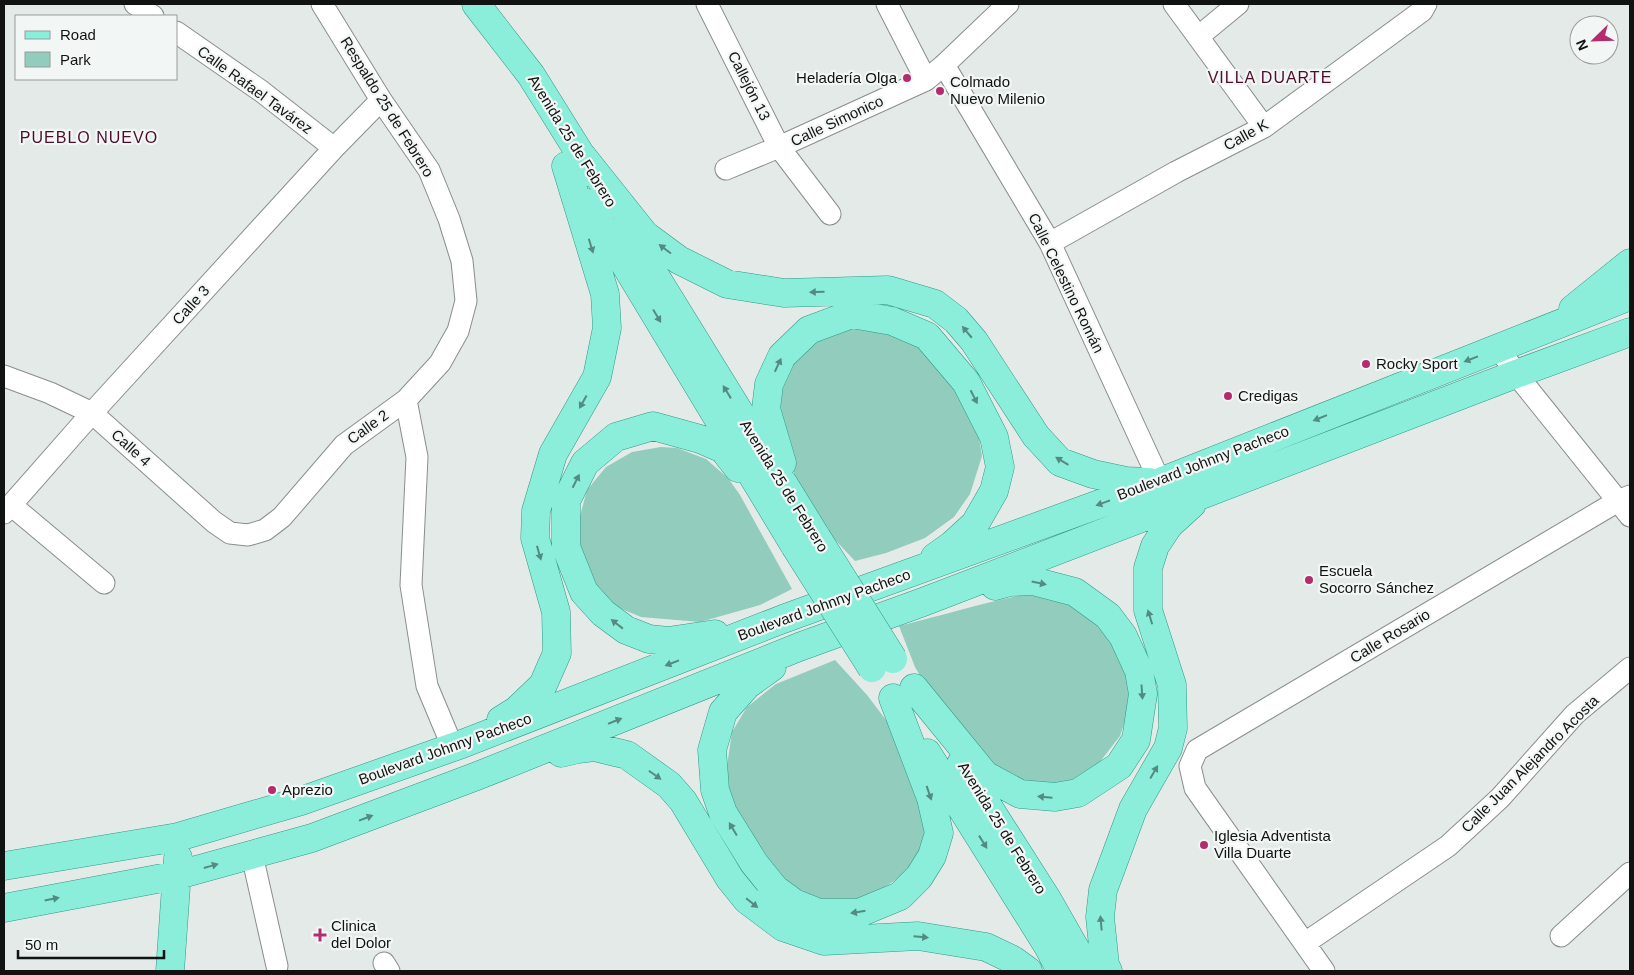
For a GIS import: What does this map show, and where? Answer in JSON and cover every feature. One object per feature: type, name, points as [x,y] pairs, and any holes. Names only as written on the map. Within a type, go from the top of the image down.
[{"type":"main road","name":"Avenida 25 de Febrero","points":[[471,4],[517,86],[574,161]]},
{"type":"main road","name":"Avenida 25 de Febrero","points":[[476,4],[532,75],[574,161],[806,542],[883,664],[1047,899],[1088,971]]},
{"type":"main road","points":[[574,161],[645,235],[679,260],[727,284],[784,293],[888,290],[935,304],[956,320],[974,341],[1036,436],[1060,462],[1093,474],[1126,482],[1160,482]]},
{"type":"main road","points":[[458,746],[517,710],[543,685],[557,653],[556,612],[535,538],[536,511],[553,454],[597,377],[607,328],[606,294],[574,161]]},
{"type":"main road","points":[[1552,326],[1630,263]]},
{"type":"main road","name":"Boulevard Johnny Pacheco","points":[[4,866],[178,837],[301,801],[458,746],[783,619],[1160,482],[1630,296]]},
{"type":"main road","points":[[790,516],[777,449],[766,408],[769,384],[782,356],[809,330],[852,314],[892,321],[928,336],[966,382],[994,437],[1000,467],[994,491],[975,524],[952,544],[910,574]]},
{"type":"main road","name":"Boulevard Johnny Pacheco","points":[[4,908],[178,875],[312,838],[477,776],[799,647],[923,602],[1630,332]]},
{"type":"main road","points":[[783,619],[705,636],[668,641],[649,639],[626,630],[603,613],[584,592],[566,547],[566,501],[585,463],[616,437],[653,426],[700,439],[723,449],[790,516]]},
{"type":"main road","points":[[1108,971],[1100,917],[1102,890],[1133,809],[1168,748],[1173,728],[1172,685],[1148,610],[1148,568],[1155,546],[1169,525],[1203,495]]},
{"type":"main road","points":[[903,693],[985,775],[1020,794],[1055,797],[1078,793],[1119,766],[1136,740],[1143,694],[1139,670],[1123,636],[1108,616],[1075,592],[1033,581],[1010,582],[923,602]]},
{"type":"main road","points":[[799,647],[747,685],[723,712],[712,750],[715,790],[723,813],[754,863],[775,889],[794,903],[819,912],[859,913],[900,896],[919,877],[932,856],[939,833],[903,693]]},
{"type":"main road","name":"Avenida 25 de Febrero","points":[[903,693],[1061,971]]},
{"type":"main road","points":[[477,776],[578,748],[594,748],[627,755],[670,785],[683,801],[730,879],[747,900],[783,926],[824,941],[918,936],[986,947],[1013,960],[1028,971]]},
{"type":"main road","points":[[170,971],[178,875],[178,837]]},
{"type":"street","points":[[135,4],[152,15]]},
{"type":"street","name":"Respaldo 25 de Febrero","points":[[322,4],[381,100],[429,170],[446,211],[462,261],[466,301]]},
{"type":"street","name":"Callejón 13","points":[[707,4],[779,147],[830,214]]},
{"type":"street","points":[[886,4],[926,80]]},
{"type":"street","name":"Calle Simonico","points":[[726,169],[926,80],[944,66],[1008,4]]},
{"type":"street","points":[[1174,4],[1264,127]]},
{"type":"street","points":[[1198,37],[1238,4]]},
{"type":"street","name":"Calle K","points":[[1050,243],[1176,172],[1264,127],[1422,12],[1426,4]]},
{"type":"street","name":"Calle Rafael Tavárez","points":[[178,33],[261,91],[334,148]]},
{"type":"street","name":"Calle Celestino Román","points":[[944,66],[1050,243],[1160,482]]},
{"type":"street","name":"Calle 3","points":[[7,509],[334,148],[381,100]]},
{"type":"street","name":"Calle 2","points":[[248,535],[265,530],[282,517],[344,445],[406,400],[440,363],[458,331],[466,301]]},
{"type":"street","name":"Boulevard Johnny Pacheco","points":[[1603,342],[1630,342]]},
{"type":"street","points":[[1499,348],[1516,374],[1626,504]]},
{"type":"street","name":"Calle 4","points":[[4,376],[50,393],[92,413],[214,522],[230,533],[248,535]]},
{"type":"street","points":[[406,400],[417,457],[411,585],[427,686],[458,746]]},
{"type":"street","name":"Calle Rosario","points":[[1305,943],[1195,788],[1190,766],[1197,750],[1626,504]]},
{"type":"street","points":[[7,509],[104,583]]},
{"type":"street","name":"Calle Juan Alejandro Acosta","points":[[1305,943],[1448,846],[1500,798],[1575,714],[1630,668]]},
{"type":"street","points":[[252,855],[277,966]]},
{"type":"street","points":[[1561,936],[1630,873]]},
{"type":"street","points":[[1305,943],[1324,971]]},
{"type":"green space","points":[[856,328],[895,330],[931,345],[976,419],[982,456],[970,494],[954,517],[925,538],[886,553],[855,561],[822,526],[801,490],[786,454],[778,421],[778,388],[791,361],[820,338]]},
{"type":"green space","points":[[661,447],[677,448],[706,459],[728,478],[740,495],[792,589],[760,605],[700,622],[641,617],[617,607],[595,587],[581,560],[576,531],[587,490],[606,467],[632,452]]},
{"type":"green space","points":[[1034,593],[1067,599],[1094,614],[1129,671],[1130,705],[1120,736],[1099,763],[1071,781],[1049,787],[1015,786],[942,713],[915,667],[899,626]]},
{"type":"green space","points":[[835,660],[867,695],[889,724],[931,819],[923,845],[903,875],[873,895],[838,905],[808,902],[763,863],[730,800],[727,766],[732,732],[747,707],[776,684]]},
{"type":"place","name":"Heladería Olga","points":[[907,78]]},
{"type":"place","name":"Colmado Nuevo Milenio","points":[[940,91]]},
{"type":"place","name":"Rocky Sport","points":[[1366,364]]},
{"type":"place","name":"Credigas","points":[[1228,396]]},
{"type":"place","name":"Escuela Socorro Sánchez","points":[[1309,580]]},
{"type":"place","name":"Aprezio","points":[[272,790]]},
{"type":"place","name":"Iglesia Adventista Villa Duarte","points":[[1204,845]]},
{"type":"place","name":"Clinica del Dolor","points":[[320,935]]},
{"type":"district","name":"VILLA DUARTE","points":[[1270,77]]},
{"type":"district","name":"PUEBLO NUEVO","points":[[89,137]]}]
